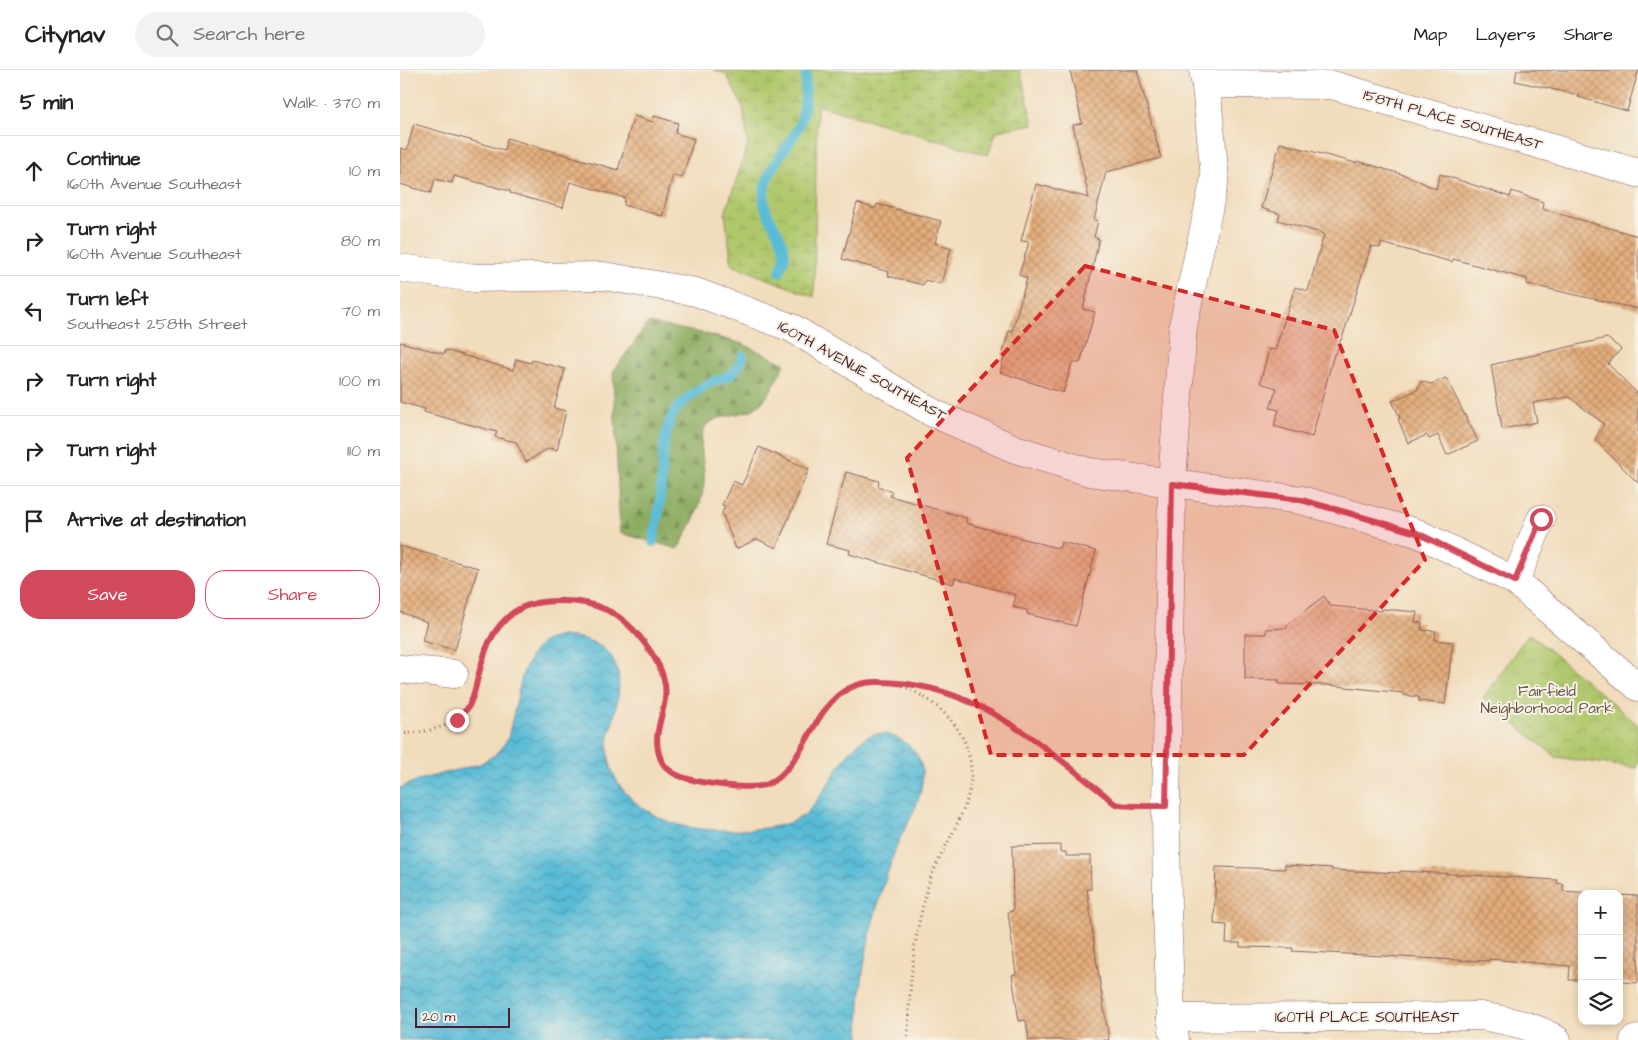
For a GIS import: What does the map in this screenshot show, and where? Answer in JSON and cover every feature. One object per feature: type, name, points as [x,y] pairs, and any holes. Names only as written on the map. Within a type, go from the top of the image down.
[{"type":"street","name":"158TH PLACE SOUTHEAST","points":[[1204,78],[1222,84],[1332,85],[1638,173]]},
{"type":"street","points":[[1173,1029],[1167,912],[1166,806],[1172,484],[1184,326],[1215,178],[1204,78]]},
{"type":"street","name":"160TH AVENUE SOUTHEAST","points":[[400,268],[476,278],[604,276],[696,292],[792,328],[933,413],[1015,449],[1089,472],[1301,500],[1417,533],[1515,581],[1638,686]]},
{"type":"street","points":[[1515,581],[1541,519]]},
{"type":"street","points":[[400,670],[454,674]]},
{"type":"street","name":"160TH PLACE SOUTHEAST","points":[[1173,1029],[1481,1016],[1517,1023],[1544,1032],[1557,1040]]},
{"type":"street","points":[[1634,1040],[1638,1039]]},
{"type":"path","points":[[482,663],[488,643],[499,627],[515,612],[547,601],[588,603],[609,610],[627,622],[640,636],[657,660],[665,681],[666,695],[657,736],[658,751],[662,763],[670,772],[683,777],[715,784],[754,787],[769,784],[785,772],[822,714],[839,695],[856,685],[875,681],[933,688],[960,697],[988,710],[1040,744],[1117,804],[1166,806]]},
{"type":"path","points":[[899,683],[925,697],[954,726],[964,741],[972,767],[971,784],[965,808],[933,871],[924,901],[913,949],[908,1040]]},
{"type":"path","points":[[400,734],[445,726],[457,720],[467,708],[474,694]]},
{"type":"highlighted area","points":[[1085,266],[1334,330],[1425,560],[1244,755],[991,755],[907,458]]},
{"type":"green space","points":[[714,70],[1020,70],[1033,124],[997,131],[988,155],[817,105],[814,297],[732,265],[725,214],[748,144],[743,107],[726,74]]},
{"type":"green space","points":[[648,323],[702,333],[743,344],[785,364],[766,397],[755,408],[717,419],[704,429],[701,442],[704,475],[703,491],[695,517],[678,549],[620,533],[613,372]]},
{"type":"green space","name":"Fairfield Neighborhood Park","points":[[1529,633],[1638,725],[1638,762],[1636,768],[1556,757],[1483,698]]},
{"type":"water","points":[[562,636],[584,639],[600,646],[609,653],[615,662],[619,683],[608,747],[613,774],[622,789],[635,802],[647,811],[673,823],[693,828],[718,830],[748,830],[778,826],[801,817],[812,806],[845,758],[857,744],[870,736],[886,734],[904,742],[916,754],[922,770],[921,791],[916,807],[895,850],[869,940],[860,999],[860,1040],[400,1040],[400,788],[418,780],[480,764],[499,752],[508,738],[523,673],[532,654],[545,640]]},
{"type":"building","points":[[1070,70],[1137,70],[1161,158],[1106,172],[1094,220],[1098,221],[1094,237],[1099,239],[1083,309],[1095,312],[1080,363],[1072,363],[1063,393],[1000,372],[1009,331],[1012,332],[1027,278],[1019,275],[1029,242],[1021,241],[1036,184],[1089,198],[1073,125],[1082,123]]},
{"type":"building","points":[[1517,70],[1638,70],[1638,72],[1627,111],[1578,97],[1579,95],[1515,81]]},
{"type":"building","points":[[634,116],[653,122],[654,116],[678,123],[675,133],[694,139],[682,178],[673,175],[662,216],[624,205],[625,198],[570,182],[563,208],[454,176],[452,183],[435,179],[431,193],[400,184],[400,148],[407,150],[414,124],[504,150],[507,138],[618,170]]},
{"type":"building","points":[[1280,143],[1356,163],[1357,161],[1408,176],[1436,189],[1440,174],[1510,197],[1512,191],[1543,202],[1542,209],[1638,236],[1638,309],[1527,284],[1527,279],[1453,259],[1452,262],[1381,243],[1380,248],[1371,246],[1342,339],[1336,354],[1334,354],[1312,437],[1274,426],[1279,410],[1270,408],[1277,388],[1260,383],[1269,349],[1275,350],[1295,287],[1308,291],[1324,234],[1278,220],[1280,214],[1261,208]]},
{"type":"building","points":[[857,203],[876,209],[877,204],[941,221],[935,243],[951,248],[941,284],[925,280],[923,285],[888,276],[889,272],[842,259]]},
{"type":"building","points":[[1607,338],[1621,349],[1608,364],[1638,394],[1638,483],[1595,440],[1604,424],[1569,397],[1533,403],[1537,422],[1502,429],[1491,365]]},
{"type":"building","points":[[400,342],[444,354],[445,350],[513,370],[516,359],[531,363],[532,360],[565,369],[554,408],[566,411],[557,450],[549,448],[526,462],[516,442],[495,437],[497,432],[424,412],[425,409],[400,402]]},
{"type":"building","points":[[1446,378],[1478,441],[1447,455],[1438,435],[1429,439],[1427,435],[1408,443],[1392,401],[1417,390],[1421,381],[1431,384]]},
{"type":"building","points":[[759,447],[809,469],[776,548],[757,539],[736,549],[722,513],[725,506],[722,505],[733,481],[742,485]]},
{"type":"building","points":[[846,472],[879,481],[878,486],[892,492],[890,496],[967,518],[966,523],[1057,548],[1060,547],[1061,542],[1096,551],[1076,626],[1027,614],[1027,610],[1013,607],[1016,595],[955,578],[953,584],[849,554],[850,550],[826,544]]},
{"type":"building","points":[[400,546],[478,568],[455,650],[422,641],[427,622],[400,612]]},
{"type":"building","points":[[1324,596],[1331,606],[1417,612],[1415,622],[1422,623],[1421,630],[1436,631],[1435,640],[1453,642],[1445,704],[1419,701],[1419,697],[1403,695],[1403,693],[1327,685],[1279,684],[1279,680],[1245,679],[1245,634],[1266,634],[1266,629],[1287,628],[1288,624]]},
{"type":"building","points":[[1060,845],[1060,852],[1066,852],[1066,856],[1090,856],[1091,889],[1087,889],[1109,1040],[1029,1040],[1026,1020],[1019,1021],[1012,975],[1016,974],[1008,912],[1013,911],[1012,846]]},
{"type":"building","points":[[1285,865],[1332,868],[1332,870],[1400,873],[1400,871],[1557,880],[1557,883],[1563,884],[1563,891],[1578,892],[1578,980],[1569,980],[1570,966],[1489,959],[1489,961],[1456,960],[1292,951],[1293,948],[1240,947],[1240,943],[1226,943],[1227,925],[1214,924],[1216,867],[1285,869]]},
{"type":"building","points":[[1623,895],[1638,896],[1638,983],[1623,982]]},
{"type":"waterway","points":[[780,272],[785,256],[784,247],[766,210],[764,203],[765,186],[772,168],[801,122],[805,102],[805,70]]},
{"type":"waterway","points":[[653,542],[660,505],[663,453],[671,419],[678,407],[695,393],[706,385],[732,374],[743,356]]},
{"type":"route","points":[[457,720],[467,708],[474,694],[488,643],[499,627],[515,612],[547,601],[588,603],[609,610],[627,622],[640,636],[657,660],[665,681],[666,695],[657,736],[658,751],[662,763],[670,772],[683,777],[715,784],[754,787],[769,784],[785,772],[811,730],[828,706],[839,695],[856,685],[875,681],[933,688],[960,697],[988,710],[1015,726],[1117,804],[1166,806],[1172,484],[1301,500],[1345,512],[1417,533],[1515,581],[1541,519]]}]
